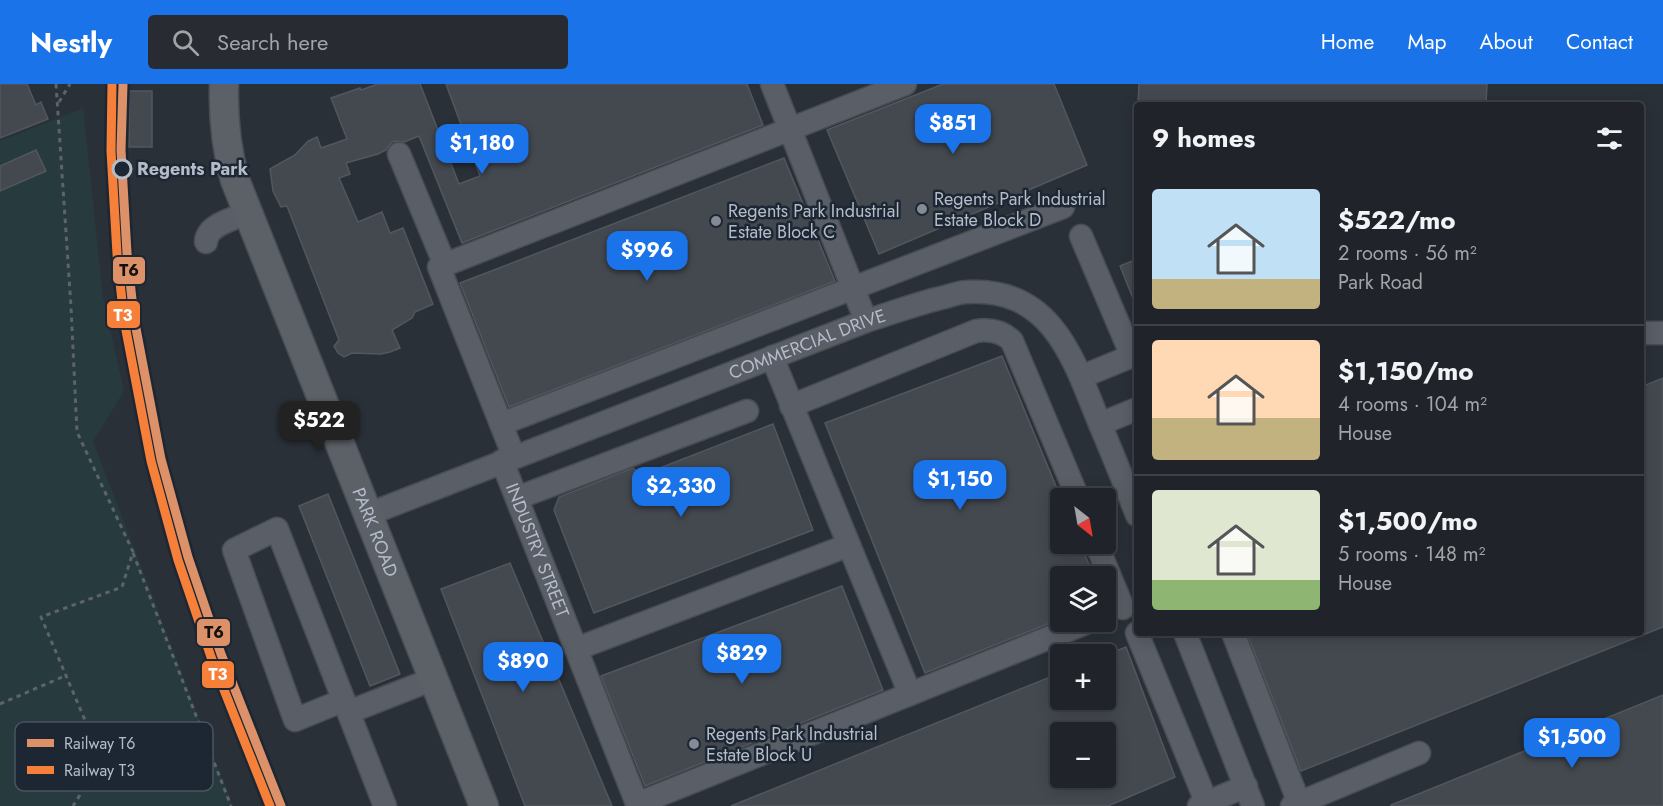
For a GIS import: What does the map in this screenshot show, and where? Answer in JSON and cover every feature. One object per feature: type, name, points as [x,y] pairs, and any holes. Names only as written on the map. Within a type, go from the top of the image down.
[{"type":"main road","name":"PARK ROAD","points":[[224,84],[225,133],[235,180],[484,806]]},
{"type":"lane","points":[[772,84],[866,321]]},
{"type":"lane","points":[[399,154],[444,265],[905,84]]},
{"type":"lane","points":[[501,424],[1063,207]]},
{"type":"lane","points":[[206,242],[206,237],[212,229],[248,213]]},
{"type":"lane","points":[[1081,236],[1132,356],[1081,377]]},
{"type":"lane","name":"INDUSTRY STREET","points":[[444,265],[439,267],[501,424],[517,498],[638,805]]},
{"type":"lane","name":"COMMERCIAL DRIVE","points":[[369,514],[866,321],[936,299],[967,292],[996,294],[1017,299],[1034,309],[1052,326],[1070,353],[1081,377],[1134,507]]},
{"type":"lane","points":[[792,406],[976,331],[995,331],[1006,335],[1012,341],[1073,488]]},
{"type":"lane","points":[[1644,333],[1663,333]]},
{"type":"lane","points":[[772,357],[910,694]]},
{"type":"lane","points":[[1100,424],[1134,410]]},
{"type":"lane","points":[[517,498],[747,411]]},
{"type":"lane","points":[[385,806],[346,706],[277,529],[234,549],[295,720],[346,706],[434,679]]},
{"type":"lane","points":[[576,649],[849,545]]},
{"type":"lane","points":[[1100,554],[1122,609]]},
{"type":"lane","points":[[638,805],[1064,632]]},
{"type":"lane","points":[[1138,636],[1205,805],[1250,796],[1186,636]]},
{"type":"lane","points":[[1234,636],[1295,805],[1419,753]]},
{"type":"path","points":[[56,84],[71,307],[76,432],[133,552],[199,722]]},
{"type":"path","points":[[58,104],[69,84]]},
{"type":"path","points":[[86,722],[41,617],[122,587],[133,552]]},
{"type":"path","points":[[0,704],[67,675]]},
{"type":"path","points":[[213,759],[231,806]]},
{"type":"path","points":[[73,806],[82,791]]},
{"type":"green space","points":[[83,108],[103,297],[124,391],[93,441],[201,722],[15,722],[15,791],[213,791],[213,754],[232,804],[227,806],[0,806],[0,141]]},
{"type":"building","points":[[0,84],[27,84],[36,105],[41,102],[48,119],[0,138]]},
{"type":"building","points":[[378,84],[420,84],[459,184],[480,176],[446,84],[747,84],[763,125],[462,243],[419,136],[404,142],[394,141],[386,150],[378,154],[346,163],[350,174],[339,178],[358,222],[382,212],[390,233],[403,228],[433,304],[415,312],[412,318],[392,330],[400,348],[381,354],[352,353],[344,357],[334,346],[339,340],[287,206],[281,207],[273,191],[270,169],[295,155],[308,141],[317,137],[321,148],[347,139],[331,98]]},
{"type":"building","name":"Regents Park Industrial Estate Block D","points":[[943,84],[1054,84],[1087,165],[879,254],[827,130]]},
{"type":"building","points":[[1139,84],[1487,84],[1486,102],[1138,102]]},
{"type":"building","points":[[129,91],[152,91],[152,147],[129,147]]},
{"type":"building","points":[[36,150],[46,171],[0,191],[0,166]]},
{"type":"building","name":"Regents Park Industrial Estate Block C","points":[[784,158],[835,281],[509,407],[460,283]]},
{"type":"building","points":[[1134,260],[1134,301],[1120,266]]},
{"type":"building","points":[[1002,356],[1057,488],[1050,488],[1050,554],[1085,554],[1090,566],[1050,566],[1050,623],[925,673],[825,423]]},
{"type":"building","points":[[1663,378],[1663,627],[1644,635],[1644,386]]},
{"type":"building","points":[[773,424],[813,530],[594,613],[554,510],[559,497],[633,468],[642,475]]},
{"type":"building","points":[[328,494],[400,674],[370,686],[299,506]]},
{"type":"building","points":[[510,563],[612,806],[525,806],[441,589]]},
{"type":"building","name":"Regents Park Industrial Estate Block U","points":[[842,586],[883,690],[645,786],[601,676]]},
{"type":"building","points":[[1248,636],[1640,636],[1301,771]]},
{"type":"building","points":[[1126,647],[1175,777],[1108,806],[731,806],[1050,677],[1050,710],[1116,710],[1116,651]]},
{"type":"building","points":[[1663,695],[1663,806],[1391,806],[1391,805]]},
{"type":"rail line","name":"T3","points":[[112,84],[111,151],[117,254],[124,320],[151,461],[178,560],[211,657],[270,806]]},
{"type":"rail line","name":"T6","points":[[123,84],[121,150],[127,253],[134,318],[161,459],[188,557],[221,654],[281,806]]},
{"type":"place","name":"Regents Park","points":[[122,169]]},
{"type":"place","name":"Regents Park Industrial Estate Block D","points":[[922,209]]},
{"type":"place","name":"Regents Park Industrial Estate Block C","points":[[716,221]]},
{"type":"place","name":"Regents Park Industrial Estate Block U","points":[[694,744]]}]
